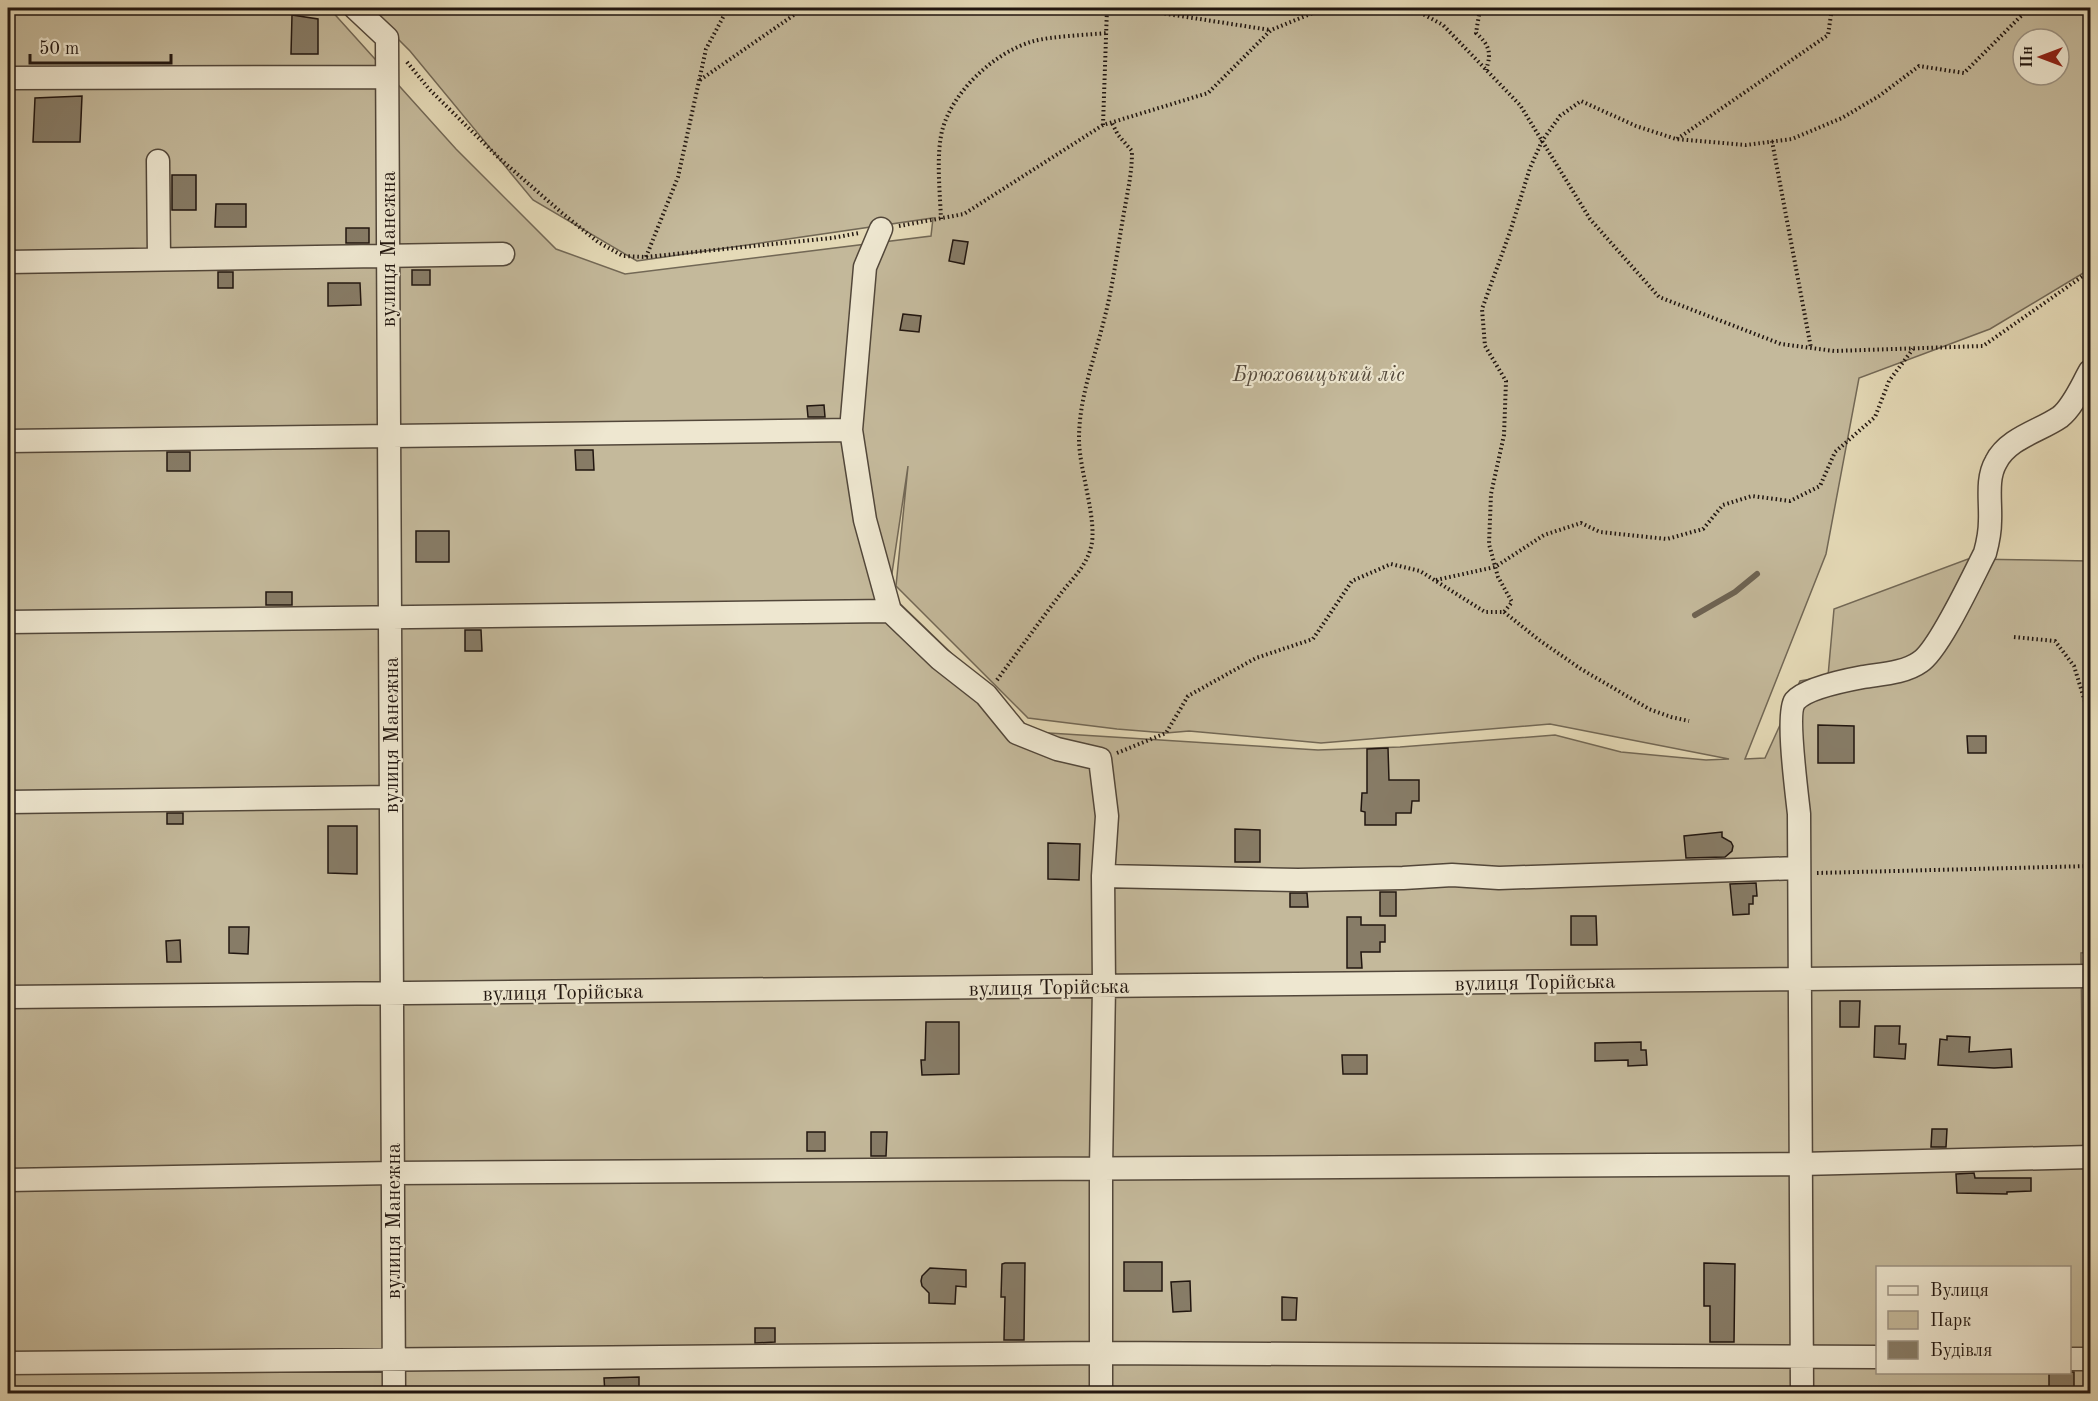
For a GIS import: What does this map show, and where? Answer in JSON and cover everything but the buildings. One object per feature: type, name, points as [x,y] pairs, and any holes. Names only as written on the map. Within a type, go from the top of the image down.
[{"type":"street","points":[[355,8],[387,38]]},
{"type":"street","name":"вулиця Манежна","points":[[387,38],[394,1394]]},
{"type":"street","points":[[8,78],[387,77]]},
{"type":"street","points":[[158,161],[159,259]]},
{"type":"street","points":[[881,229],[865,267],[851,430],[865,520],[890,611],[940,659],[986,695],[1017,733],[1057,749],[1100,759],[1107,816],[1103,876],[1101,1394]]},
{"type":"street","points":[[8,262],[502,254]]},
{"type":"street","points":[[1802,1394],[1799,814],[1791,720],[1795,701],[1814,690],[1909,668],[1926,658],[1941,635],[1985,553],[1989,539],[1990,487],[1996,462],[2003,452],[2023,437],[2061,416],[2091,371]]},
{"type":"street","points":[[8,441],[851,430]]},
{"type":"street","points":[[8,622],[890,611]]},
{"type":"street","points":[[8,802],[391,797]]},
{"type":"street","points":[[1103,876],[1298,880],[1452,875],[1499,878],[1798,871]]},
{"type":"street","name":"вулиця Торійська","points":[[8,997],[2091,976]]},
{"type":"street","points":[[8,1180],[393,1173],[1801,1164],[2091,1157]]},
{"type":"street","points":[[8,1363],[1101,1353],[1876,1357]]},
{"type":"street","points":[[2071,1359],[2091,1359]]},
{"type":"path","points":[[646,257],[678,177],[706,49],[728,8]]},
{"type":"path","points":[[699,80],[804,8]]},
{"type":"path","points":[[1103,125],[1107,8]]},
{"type":"path","points":[[1129,8],[1270,30]]},
{"type":"path","points":[[387,38],[429,89],[499,158],[562,213],[598,242],[623,256],[646,257],[832,238],[964,214],[1103,125],[1208,93],[1270,30],[1325,8]]},
{"type":"path","points":[[1412,8],[1443,25],[1520,105],[1590,219],[1659,297],[1781,344],[1833,351],[1983,346],[2091,271]]},
{"type":"path","points":[[1486,70],[1490,59],[1487,44],[1476,33],[1479,15],[1490,8]]},
{"type":"path","points":[[1676,139],[1828,35],[1832,8]]},
{"type":"path","points":[[1504,612],[1512,602],[1498,577],[1489,544],[1491,494],[1504,435],[1506,381],[1485,346],[1482,309],[1530,168],[1542,141],[1560,116],[1581,101],[1636,126],[1676,139],[1746,145],[1792,139],[1842,118],[1879,96],[1919,66],[1964,73],[2029,8]]},
{"type":"path","points":[[940,219],[939,172],[942,132],[953,104],[968,85],[984,69],[1004,55],[1034,41],[1107,33]]},
{"type":"path","points":[[986,695],[1062,592],[1081,571],[1092,546],[1092,525],[1080,457],[1082,405],[1117,269],[1132,174],[1132,150],[1118,135],[1112,123]]},
{"type":"path","points":[[1772,141],[1811,348]]},
{"type":"path","points":[[1436,580],[1495,567],[1544,535],[1581,523],[1600,532],[1667,539],[1703,529],[1723,505],[1752,496],[1790,501],[1820,486],[1835,452],[1875,417],[1889,381],[1914,349]]},
{"type":"path","points":[[1100,759],[1166,732],[1188,696],[1256,658],[1312,639],[1352,581],[1391,564],[1420,571],[1485,612],[1504,612],[1581,669],[1649,709],[1689,721]]},
{"type":"path","points":[[2014,637],[2055,641],[2074,666],[2091,718]]},
{"type":"path","points":[[1798,871],[2091,866]]},
{"type":"green space","name":"Брюховицький ліс","points":[[8,8],[329,8],[456,149],[556,249],[625,274],[931,236],[933,218],[637,261],[533,200],[410,51],[367,8],[2090,8],[2090,269],[1990,329],[1859,378],[1826,554],[1745,759],[1765,758],[1800,681],[1828,676],[1834,609],[1968,559],[2090,561],[2090,952],[2081,953],[2086,1393],[8,1393]],"holes":[[[908,466],[896,586],[1028,718],[1117,729],[1166,733],[1189,731],[1321,743],[1550,724],[1729,759],[1706,760],[1621,752],[1555,735],[1400,747],[1318,750],[1033,732],[889,593]]]},
{"type":"waterway","points":[[1695,615],[1735,592],[1757,574]]}]
